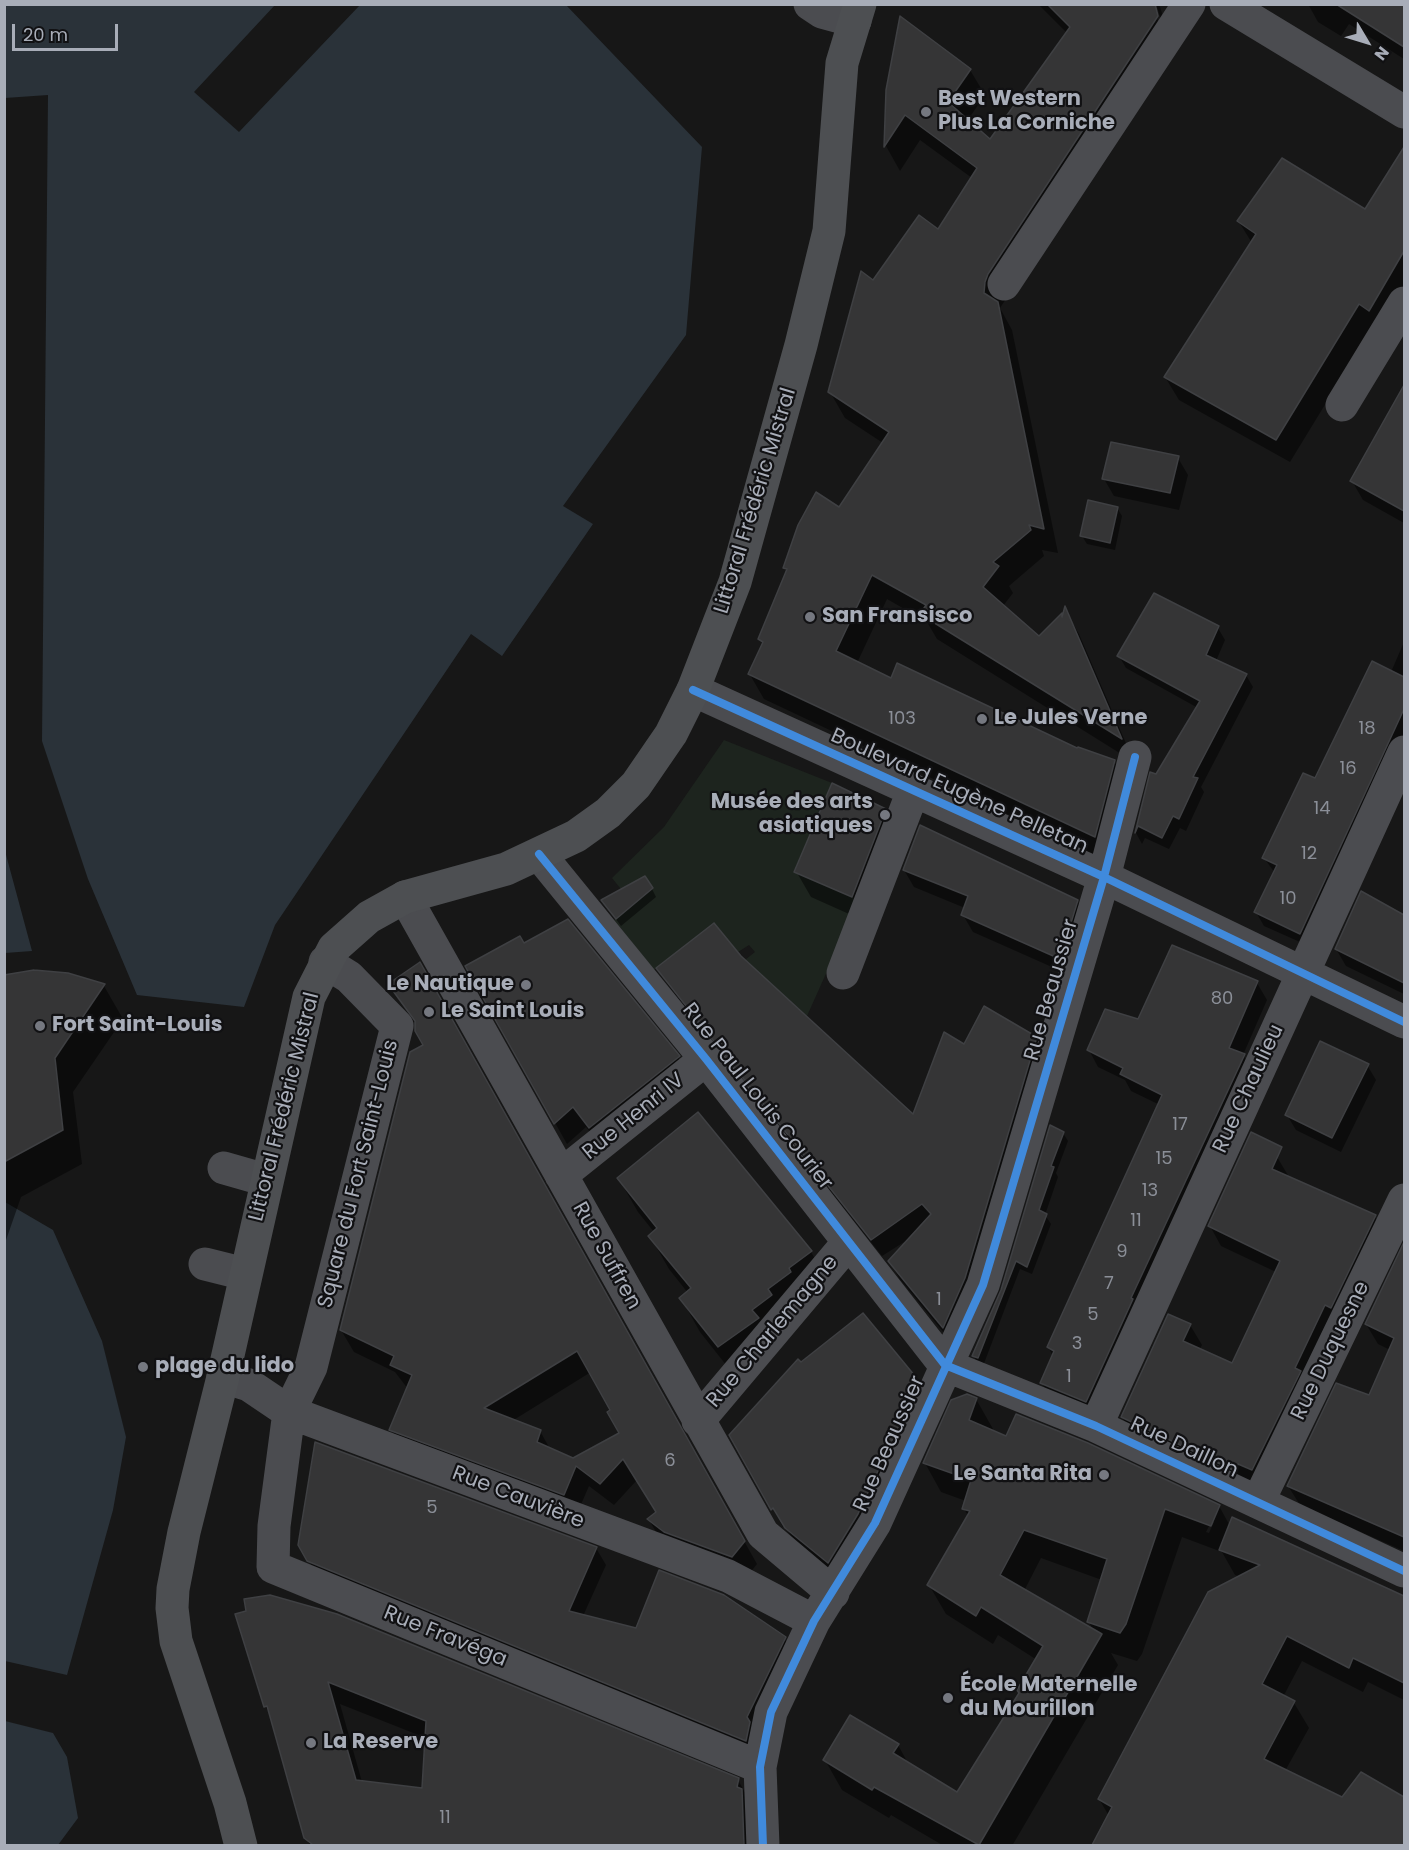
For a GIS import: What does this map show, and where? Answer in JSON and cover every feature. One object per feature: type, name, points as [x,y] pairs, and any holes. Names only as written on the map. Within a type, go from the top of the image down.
[{"type":"main road","name":"Littoral Frédéric Mistral","points":[[241,1845],[230,1803],[176,1641],[172,1608],[184,1532],[223,1377],[309,997],[325,962],[356,926],[405,897],[506,869],[593,825],[636,785],[671,734],[693,690],[746,549],[827,243],[842,63],[857,13]]},
{"type":"street","points":[[810,4],[822,12],[857,13]]},
{"type":"street","points":[[1004,284],[1189,4]]},
{"type":"street","points":[[1226,4],[1404,112]]},
{"type":"street","points":[[1342,405],[1404,303]]},
{"type":"street","name":"Boulevard Eugène Pelletan","points":[[693,690],[1104,877],[1404,1022]]},
{"type":"street","name":"Rue Chaulieu","points":[[1095,1426],[1404,752]]},
{"type":"street","name":"Rue Beaussier","points":[[763,1845],[760,1767],[771,1712],[814,1621],[875,1523],[983,1285],[1104,877],[1135,757]]},
{"type":"street","points":[[843,973],[914,791]]},
{"type":"street","name":"Rue Paul Louis Courier","points":[[539,854],[706,1059],[945,1365]]},
{"type":"street","name":"Rue Suffren","points":[[405,897],[763,1534],[833,1593]]},
{"type":"street","name":"Square du Fort Saint-Louis","points":[[289,1412],[311,1367],[397,1026],[349,977],[325,962]]},
{"type":"street","name":"Rue Henri IV","points":[[561,1175],[706,1059]]},
{"type":"street","points":[[224,1168],[266,1180]]},
{"type":"street","name":"Rue Duquesne","points":[[1258,1502],[1404,1200]]},
{"type":"street","name":"Rue Charlemagne","points":[[698,1421],[848,1243]]},
{"type":"street","points":[[205,1264],[245,1274]]},
{"type":"street","name":"Rue Daillon","points":[[945,1365],[1095,1426],[1404,1570]]},
{"type":"street","name":"Rue Cauvière","points":[[223,1377],[249,1385],[289,1412],[728,1576],[814,1621]]},
{"type":"street","name":"Rue Fravéga","points":[[289,1412],[274,1526],[273,1567],[760,1767]]},
{"type":"shaded area","points":[[5,4],[275,5],[194,92],[239,132],[360,5],[566,5],[702,147],[686,335],[563,506],[593,524],[502,656],[471,634],[275,925],[244,1007],[137,995],[88,879],[42,741],[48,95],[5,98]]},
{"type":"shaded area","points":[[724,740],[832,783],[794,871],[859,900],[807,1016],[745,960],[755,952],[749,945],[738,952],[714,923],[654,970],[614,920],[633,904],[612,878],[664,827]]},
{"type":"shaded area","points":[[5,851],[32,951],[5,953]]},
{"type":"shaded area","points":[[5,1202],[53,1230],[102,1341],[126,1437],[113,1510],[67,1675],[5,1661]]},
{"type":"shaded area","points":[[5,1721],[53,1733],[67,1757],[78,1818],[58,1845],[5,1845]]},
{"type":"building","points":[[1047,4],[1155,4],[1158,16],[988,274],[985,282],[984,293],[998,302],[1044,529],[1029,525],[1031,530],[993,562],[999,566],[983,587],[1039,636],[1062,613],[1062,617],[1065,606],[1122,739],[920,614],[926,605],[872,575],[836,651],[891,678],[897,663],[1077,748],[1115,760],[1095,837],[748,674],[763,642],[758,639],[787,569],[783,568],[798,525],[816,492],[839,507],[889,432],[828,392],[861,271],[873,280],[919,215],[938,229],[977,168],[905,115],[884,147],[886,90],[900,16],[971,69],[948,102],[990,139],[1070,27]]},
{"type":"building","points":[[1336,4],[1404,4],[1404,47]]},
{"type":"building","points":[[1404,147],[1404,251],[1369,311],[1359,304],[1276,440],[1164,377],[1256,234],[1237,221],[1282,158],[1365,209]]},
{"type":"building","points":[[1404,385],[1404,511],[1350,481]]},
{"type":"building","points":[[1111,442],[1179,456],[1170,493],[1102,479]]},
{"type":"building","points":[[1088,500],[1118,507],[1110,543],[1080,536]]},
{"type":"building","points":[[1154,593],[1219,626],[1206,655],[1247,674],[1193,777],[1198,778],[1179,819],[1173,816],[1162,838],[1138,826],[1135,833],[1150,772],[1156,774],[1200,701],[1117,656]]},
{"type":"building","points":[[1372,661],[1404,677],[1404,709],[1300,934],[1254,912],[1277,865],[1262,858],[1303,773],[1315,778]]},
{"type":"building","points":[[832,783],[886,809],[852,897],[794,872]]},
{"type":"building","points":[[920,825],[1078,900],[1060,959],[961,915],[968,896],[903,870]]},
{"type":"building","points":[[645,876],[653,888],[616,919],[601,900]]},
{"type":"building","points":[[1361,891],[1404,915],[1404,983],[1335,949]]},
{"type":"building","points":[[568,919],[680,1056],[589,1128],[573,1107],[554,1124],[465,966],[520,936],[524,943]]},
{"type":"building","points":[[714,923],[741,956],[913,1114],[944,1032],[964,1044],[984,1006],[1037,1037],[965,1278],[943,1328],[888,1261],[931,1214],[922,1204],[871,1240],[656,968]]},
{"type":"building","points":[[1172,945],[1258,981],[1229,1048],[1245,1054],[1131,1298],[1133,1299],[1086,1402],[1040,1383],[1054,1351],[1047,1347],[1162,1095],[1120,1074],[1123,1068],[1087,1050],[1105,1009],[1138,1019]]},
{"type":"building","points":[[420,962],[745,1541],[732,1557],[664,1532],[647,1519],[656,1512],[623,1459],[600,1484],[576,1466],[564,1495],[389,1430],[412,1375],[390,1365],[394,1356],[340,1330],[410,1052],[423,1045],[415,1031],[415,1021],[388,984]],"holes":[[[577,1351],[610,1410],[607,1412],[619,1433],[573,1458],[537,1442],[541,1430],[484,1408]]]},
{"type":"building","name":"Fort Saint-Louis","points":[[34,970],[68,973],[105,984],[55,1058],[63,1130],[4,1162],[4,975]]},
{"type":"building","points":[[1320,1041],[1369,1064],[1332,1138],[1285,1115]]},
{"type":"building","points":[[698,1112],[812,1251],[789,1268],[791,1272],[768,1289],[772,1295],[752,1310],[759,1318],[718,1347],[679,1298],[691,1288],[648,1236],[657,1228],[617,1178]]},
{"type":"building","points":[[1050,1125],[1064,1132],[1051,1166],[1054,1167],[1039,1210],[1047,1214],[1027,1267],[1016,1261],[978,1358],[972,1356],[1001,1290]]},
{"type":"building","points":[[1251,1132],[1282,1147],[1272,1169],[1376,1215],[1331,1308],[1325,1305],[1295,1368],[1301,1371],[1252,1470],[1238,1464],[1235,1471],[1121,1417],[1168,1314],[1191,1324],[1183,1341],[1232,1363],[1280,1261],[1208,1226]]},
{"type":"building","points":[[1404,1242],[1404,1537],[1287,1486],[1336,1383],[1369,1395],[1394,1338],[1365,1324]]},
{"type":"building","points":[[863,1313],[915,1376],[898,1422],[901,1421],[858,1514],[828,1563],[785,1528],[773,1508],[771,1510],[729,1435],[798,1359],[801,1362]]},
{"type":"building","points":[[967,1394],[977,1398],[969,1420],[1006,1436],[1016,1414],[1088,1443],[1220,1505],[1211,1526],[1165,1509],[1126,1624],[1120,1633],[1087,1622],[1107,1559],[1024,1530],[1000,1575],[1102,1634],[979,1845],[874,1787],[872,1790],[823,1760],[850,1715],[899,1744],[893,1753],[957,1792],[1019,1693],[1017,1690],[1043,1646],[981,1607],[976,1616],[927,1585],[970,1511],[962,1509],[971,1480],[923,1463],[951,1400]]},
{"type":"building","points":[[315,1442],[597,1547],[569,1611],[636,1628],[659,1570],[724,1595],[786,1637],[747,1717],[750,1722],[746,1741],[307,1561],[298,1545]]},
{"type":"building","points":[[1232,1517],[1404,1596],[1404,1683],[1353,1658],[1349,1668],[1287,1636],[1262,1684],[1295,1701],[1264,1759],[1342,1797],[1361,1772],[1404,1797],[1404,1845],[1092,1845],[1112,1807],[1098,1799],[1208,1592],[1260,1565],[1219,1550]]},
{"type":"building","points":[[270,1595],[337,1614],[739,1778],[737,1787],[742,1789],[744,1845],[313,1845],[304,1838],[267,1706],[264,1707],[235,1614],[246,1611],[244,1599]],"holes":[[[328,1682],[426,1721],[422,1788],[356,1780]]]},
{"type":"cycle path","points":[[693,690],[1104,877],[1404,1022]]},
{"type":"cycle path","points":[[763,1846],[760,1767],[771,1712],[814,1621],[875,1523],[983,1285],[1104,877],[1135,757]]},
{"type":"cycle path","points":[[539,854],[706,1059],[945,1365],[1096,1426],[1404,1571]]},
{"type":"place","name":"Best Western Plus La Corniche","points":[[926,112]]},
{"type":"place","name":"San Fransisco","points":[[810,617]]},
{"type":"place","name":"Le Jules Verne","points":[[982,719]]},
{"type":"place","name":"Musée des arts asiatiques","points":[[885,815]]},
{"type":"place","name":"Le Nautique","points":[[526,985]]},
{"type":"place","name":"Le Saint Louis","points":[[429,1012]]},
{"type":"place","name":"Fort Saint-Louis","points":[[40,1026]]},
{"type":"place","name":"plage du lido","points":[[143,1367]]},
{"type":"place","name":"Le Santa Rita","points":[[1104,1475]]},
{"type":"place","name":"École Maternelle du Mourillon","points":[[948,1698]]},
{"type":"place","name":"La Reserve","points":[[311,1743]]}]
